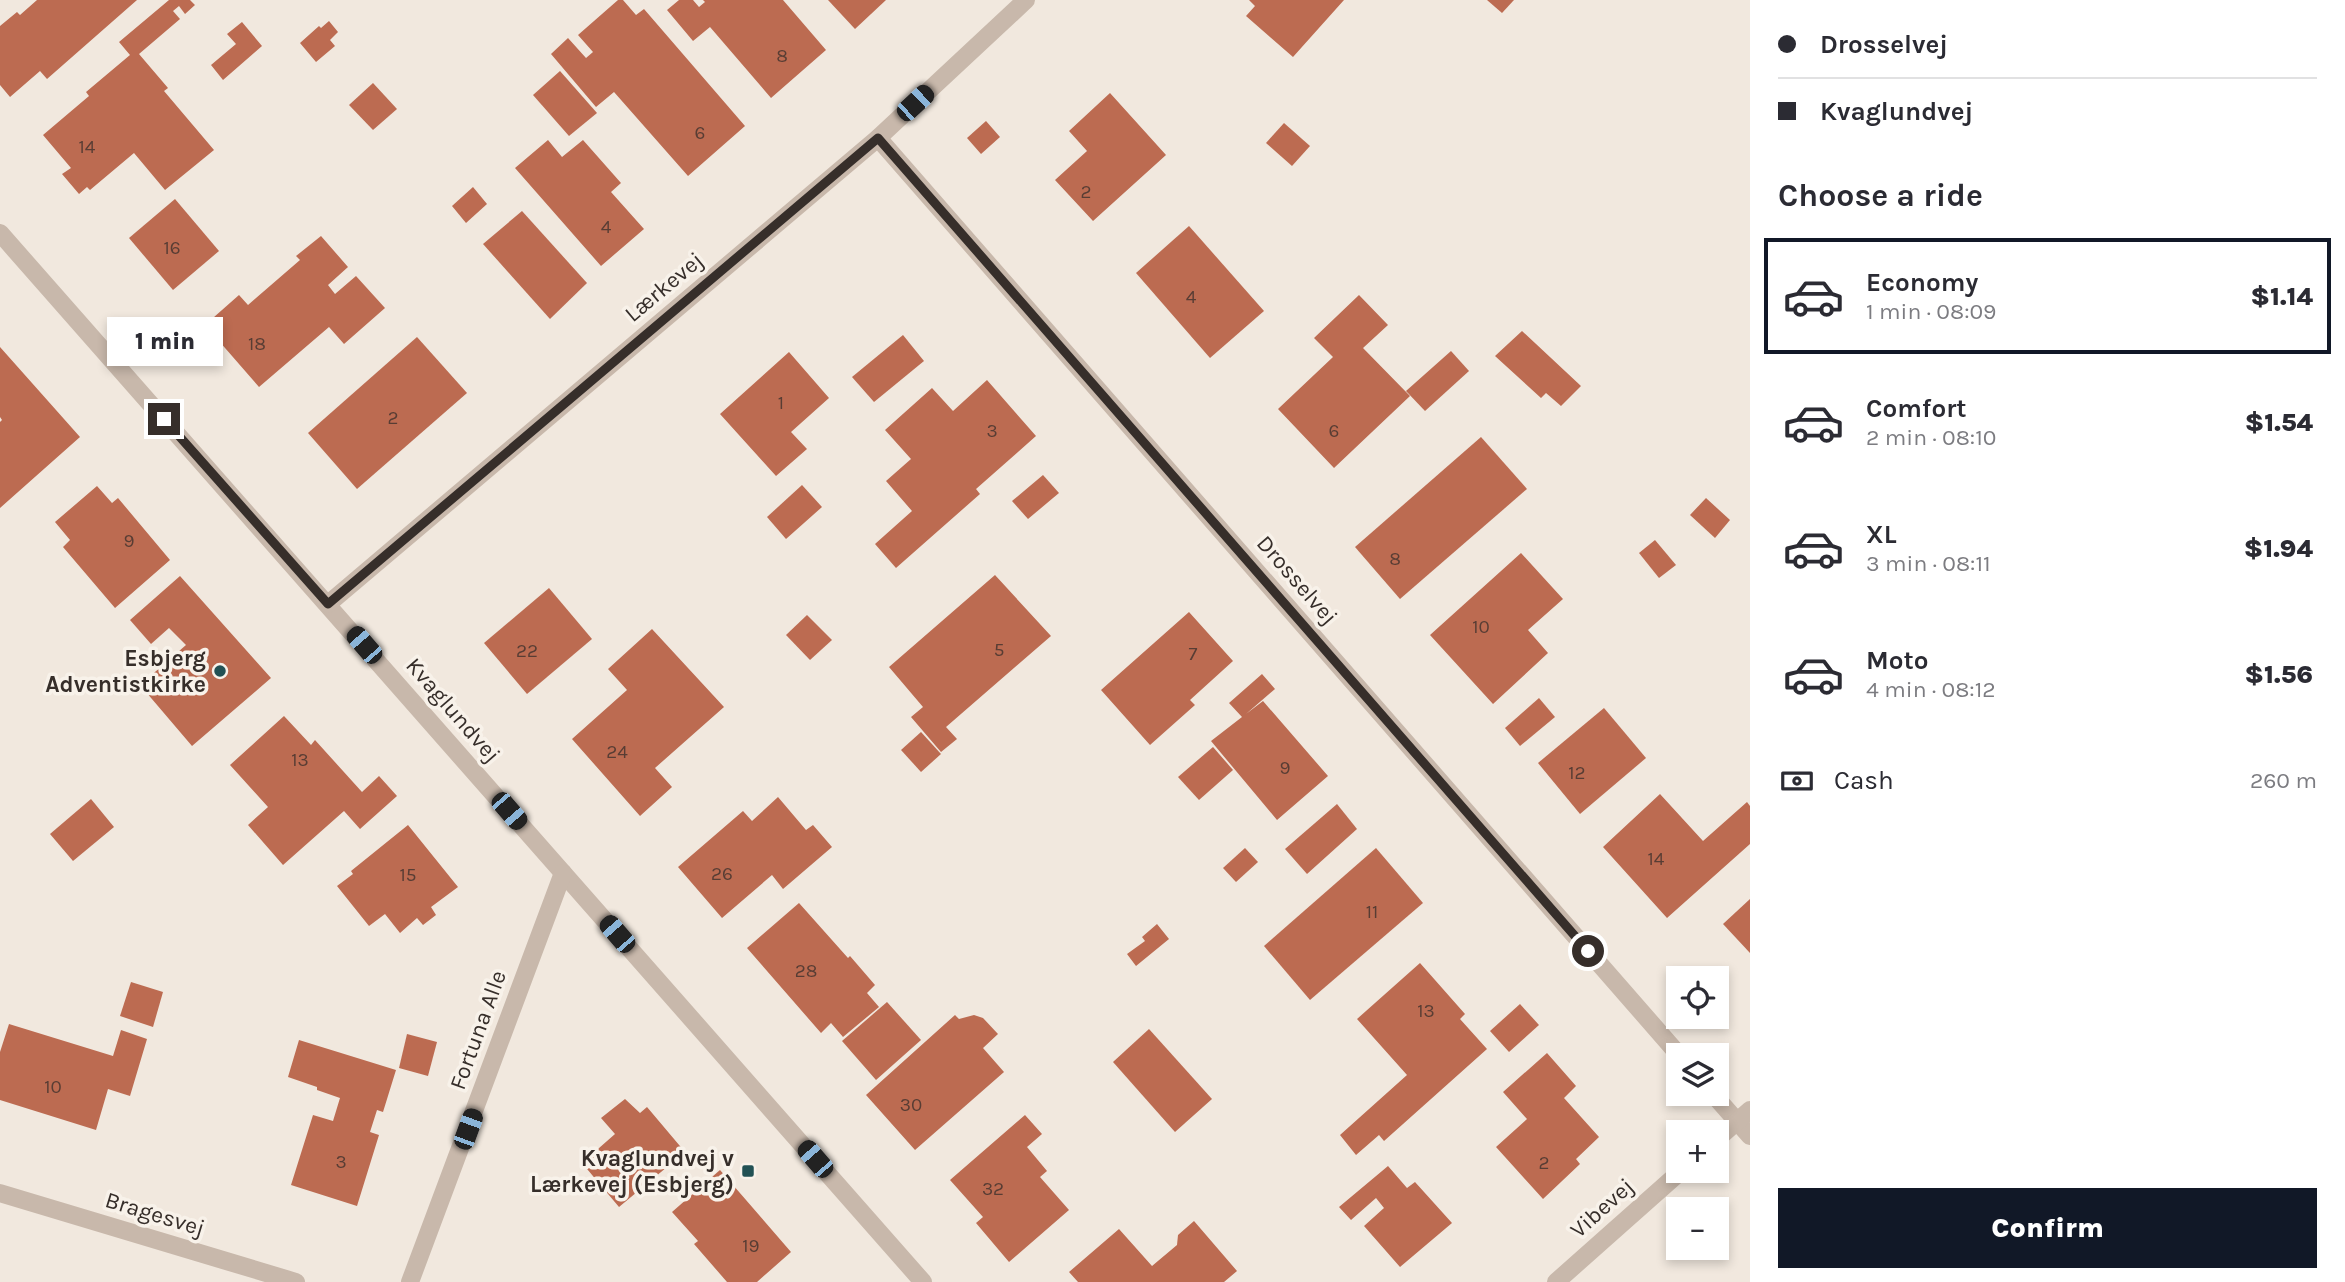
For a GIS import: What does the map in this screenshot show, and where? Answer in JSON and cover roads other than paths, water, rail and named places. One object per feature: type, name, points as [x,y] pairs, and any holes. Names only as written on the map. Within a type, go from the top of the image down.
[{"type":"street","name":"Lærkevej","points":[[328,604],[878,138],[1026,0]]},
{"type":"street","name":"Drosselvej","points":[[878,138],[1669,1043]]},
{"type":"street","name":"Kvaglundvej","points":[[0,233],[923,1282]]},
{"type":"street","name":"Fortuna Alle","points":[[410,1282],[563,873]]},
{"type":"street","points":[[1729,1128],[1743,1115],[1750,1136]]},
{"type":"street","name":"Vibevej","points":[[1556,1282],[1667,1183]]},
{"type":"street","name":"Bragesvej","points":[[0,1193],[296,1282]]},
{"type":"place","name":"Esbjerg Adventistkirke","points":[[220,671]]},
{"type":"place","name":"Kvaglundvej v Lærkevej (Esbjerg)","points":[[748,1171]]}]
